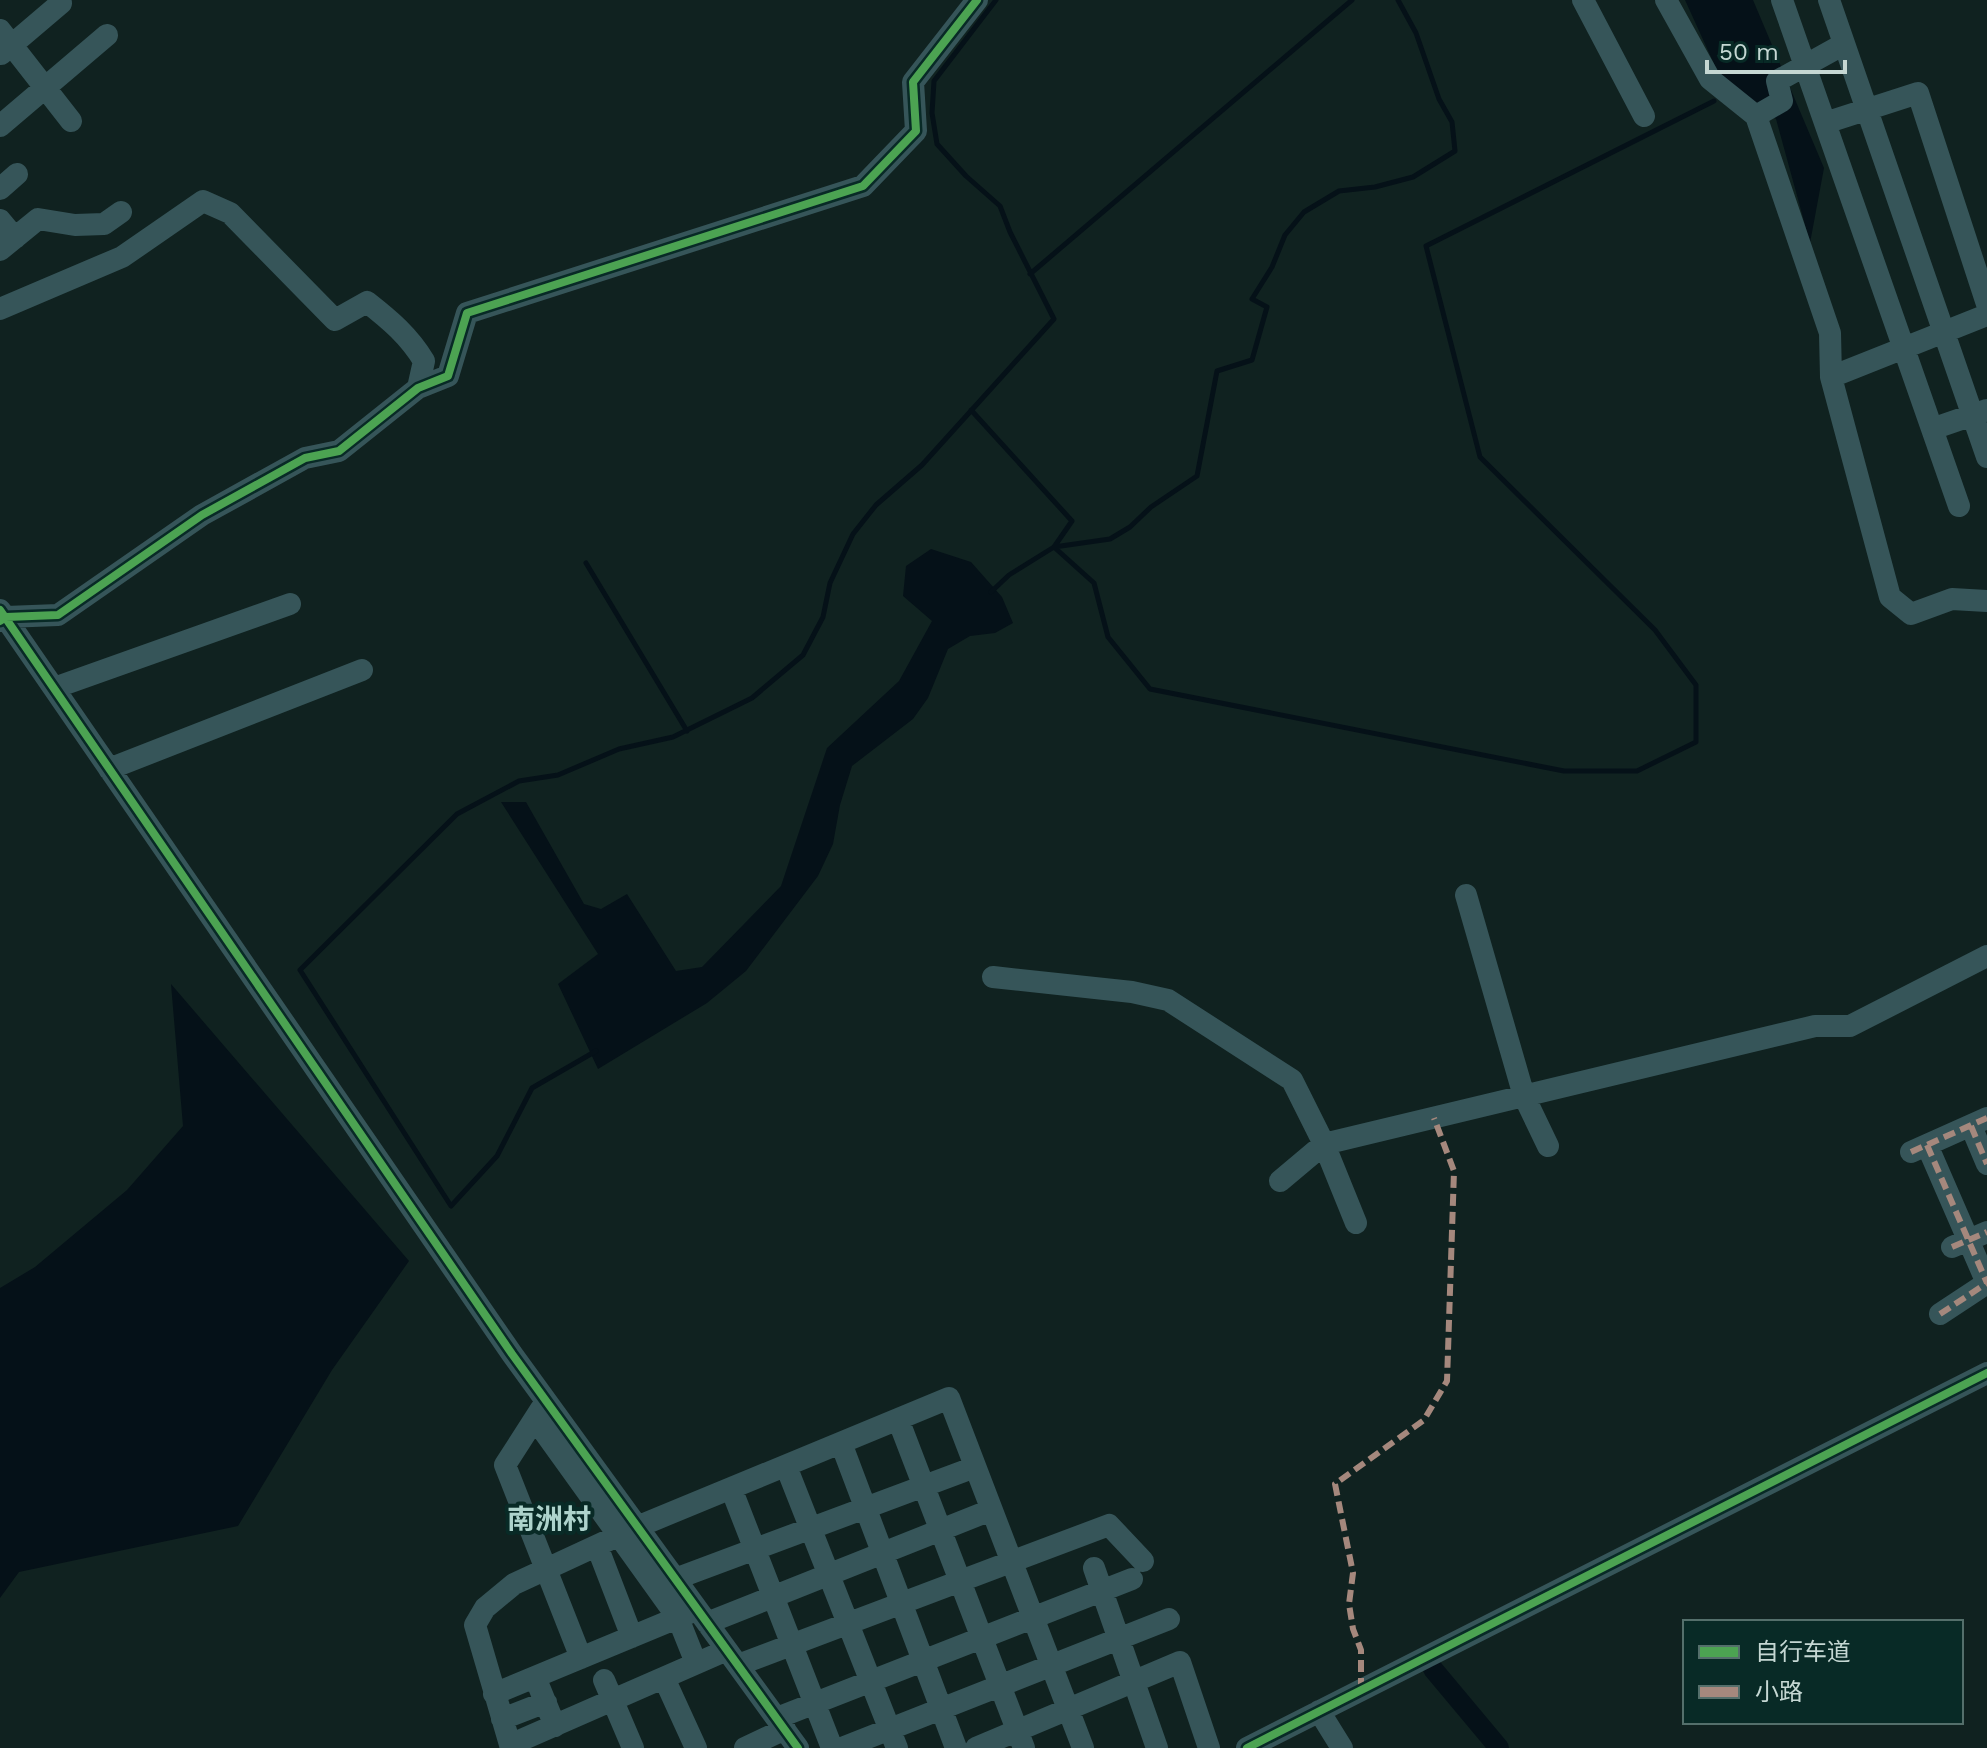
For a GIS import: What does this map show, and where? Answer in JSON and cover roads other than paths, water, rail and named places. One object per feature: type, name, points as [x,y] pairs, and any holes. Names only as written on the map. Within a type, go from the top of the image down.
[{"type":"street","points":[[2,616],[58,615],[202,515],[305,458],[339,451],[418,388],[448,376],[467,313],[863,186],[916,131],[913,82],[977,0]]},
{"type":"street","points":[[1583,0],[1644,116]]},
{"type":"street","points":[[1666,0],[1710,79],[1756,116],[1830,333],[1831,377],[1890,597],[1911,614],[1952,599],[1987,601]]},
{"type":"street","points":[[1782,0],[1959,506]]},
{"type":"street","points":[[1829,0],[1944,332],[1980,412],[1987,457]]},
{"type":"street","points":[[61,3],[4,43],[71,121]]},
{"type":"street","points":[[5,127],[107,35]]},
{"type":"street","points":[[1756,116],[1782,101],[1777,81],[1844,44]]},
{"type":"street","points":[[1825,123],[1918,93],[1987,304]]},
{"type":"street","points":[[0,309],[122,257],[203,201],[230,213],[335,320],[367,302],[392,322],[411,339],[424,361],[418,388]]},
{"type":"street","points":[[0,220],[8,244],[38,219],[75,225],[104,224],[121,212]]},
{"type":"street","points":[[1831,377],[1987,315]]},
{"type":"street","points":[[1932,429],[1980,412]]},
{"type":"street","points":[[54,688],[290,604]]},
{"type":"street","points":[[2,616],[109,769],[541,1410],[628,1531],[694,1617],[732,1658],[798,1748]]},
{"type":"street","points":[[109,769],[362,670]]},
{"type":"street","points":[[1466,895],[1524,1096],[1548,1146]]},
{"type":"street","points":[[1280,1181],[1324,1144],[1815,1026],[1850,1026],[1987,956]]},
{"type":"street","points":[[993,977],[1132,992],[1168,1000],[1292,1080],[1324,1144],[1356,1223]]},
{"type":"street","points":[[1940,1314],[1987,1283],[1969,1240],[1919,1148],[1979,1122],[1987,1164]]},
{"type":"street","points":[[1247,1748],[1987,1373]]},
{"type":"street","points":[[745,1748],[815,1704],[871,1681],[982,1638],[1033,1618],[1101,1591],[1138,1570],[1109,1525],[1011,1562],[960,1581],[902,1604],[792,1645],[696,1663],[664,1678],[608,1690],[555,1726],[511,1747],[475,1625],[485,1608],[514,1584],[628,1531],[949,1398],[991,1510],[1011,1562],[1033,1618],[1068,1710],[1083,1748]]},
{"type":"street","points":[[541,1410],[505,1465],[581,1658]]},
{"type":"street","points":[[898,1419],[1020,1740]]},
{"type":"street","points":[[841,1443],[956,1748]]},
{"type":"street","points":[[786,1466],[893,1739]]},
{"type":"street","points":[[675,1579],[975,1467]]},
{"type":"street","points":[[731,1488],[832,1748]]},
{"type":"street","points":[[494,1694],[632,1637],[773,1597],[991,1510]]},
{"type":"street","points":[[628,1531],[675,1579],[694,1617],[696,1663]]},
{"type":"street","points":[[597,1546],[632,1637]]},
{"type":"street","points":[[1094,1568],[1157,1748]]},
{"type":"street","points":[[842,1748],[893,1739],[941,1709],[1169,1619]]},
{"type":"street","points":[[976,1748],[1020,1740],[1068,1710],[1180,1662],[1209,1748]]},
{"type":"street","points":[[535,1677],[555,1726]]},
{"type":"street","points":[[664,1678],[696,1748]]},
{"type":"street","points":[[608,1690],[633,1748]]},
{"type":"street","points":[[502,1719],[546,1702]]},
{"type":"street","points":[[1319,1711],[1342,1748]]},
{"type":"waterway","points":[[596,1051],[532,1088],[497,1156],[451,1206],[300,970],[457,814],[519,781],[558,775],[619,749],[673,737],[752,698],[803,655],[823,617],[830,583],[853,534],[876,505],[922,465],[1054,319],[1000,206],[966,176],[937,144],[932,113],[934,81],[996,0]]},
{"type":"waterway","points":[[1030,274],[1352,0]]},
{"type":"waterway","points":[[971,410],[1072,521],[1054,547],[1110,539],[1197,476],[1217,371],[1252,360],[1267,307],[1252,299],[1272,267],[1285,235],[1304,212],[1339,191],[1375,187],[1413,177],[1455,151],[1452,122],[1439,99],[1416,33],[1398,0]]},
{"type":"waterway","points":[[991,592],[1009,575],[1054,547],[1094,583],[1108,637],[1150,689],[1564,771],[1637,771],[1696,742],[1696,685],[1655,630],[1480,457],[1426,246],[1714,101]]},
{"type":"waterway","points":[[586,563],[687,731]]},
{"type":"waterway","points":[[1433,1669],[1499,1748]]},
{"type":"district","name":"南洲村","points":[[549,1519]]}]
